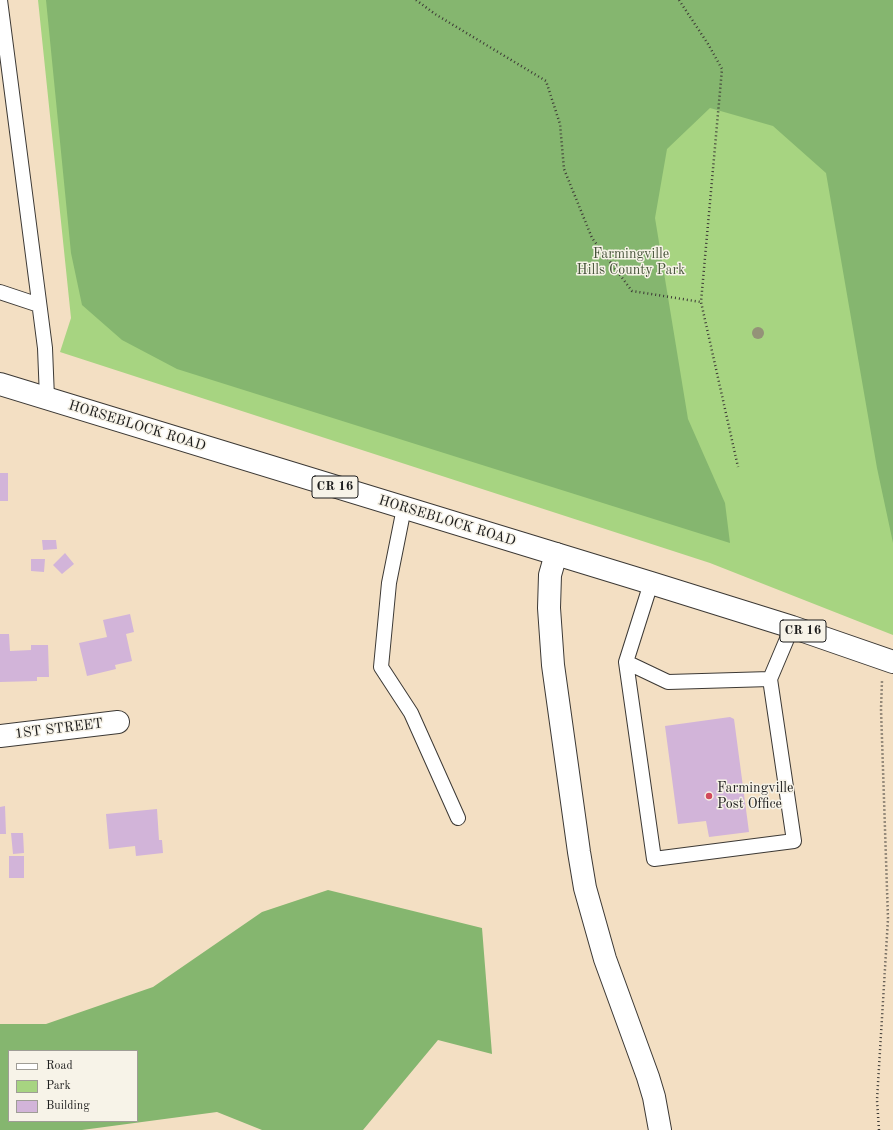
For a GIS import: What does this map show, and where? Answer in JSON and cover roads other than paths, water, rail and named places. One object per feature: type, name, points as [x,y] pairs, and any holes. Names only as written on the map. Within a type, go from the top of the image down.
[{"type":"main road","name":"HORSEBLOCK ROAD","points":[[0,384],[651,583],[888,660]]},
{"type":"main road","points":[[556,554],[548,586],[550,630],[554,673],[584,880],[605,959],[654,1097],[660,1130]]},
{"type":"main road","name":"1ST STREET","points":[[0,736],[118,722]]},
{"type":"lane","points":[[0,0],[46,353],[47,398]]},
{"type":"lane","points":[[0,292],[40,305]]},
{"type":"lane","points":[[404,508],[389,583],[381,667],[412,713],[458,818]]},
{"type":"lane","points":[[651,583],[626,662],[654,859],[794,841],[770,679],[792,628]]},
{"type":"lane","points":[[626,662],[668,682],[770,679]]},
{"type":"place","name":"Farmingville Post Office","points":[[709,796]]},
{"type":"park label","name":"Farmingville Hills County Park","points":[[631,262]]}]
